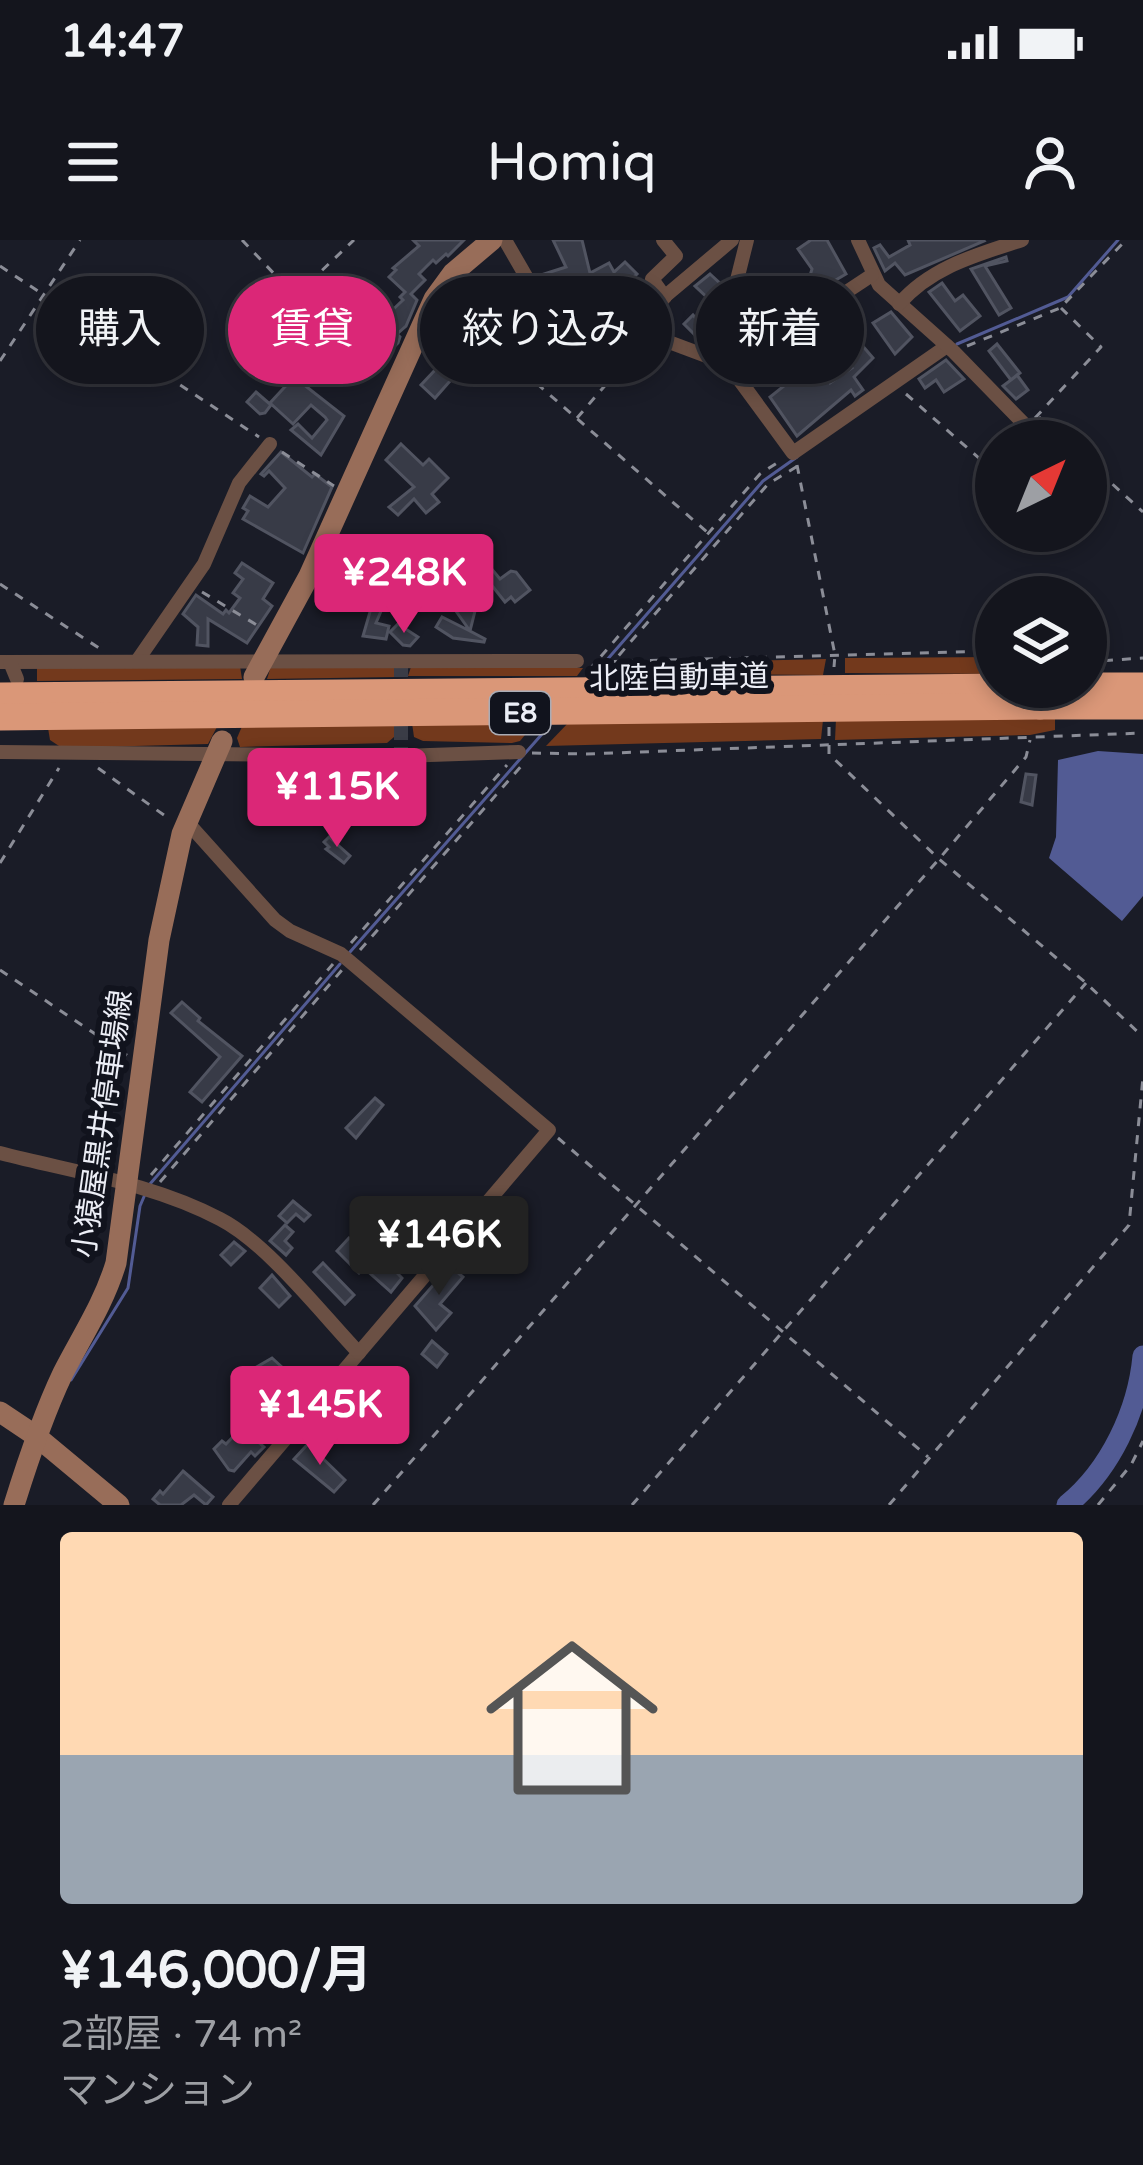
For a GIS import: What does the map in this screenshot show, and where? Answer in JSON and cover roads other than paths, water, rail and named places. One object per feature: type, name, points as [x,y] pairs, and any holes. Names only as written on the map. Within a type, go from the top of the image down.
[{"type":"highway","points":[[1107,686],[1143,686]]},
{"type":"highway","name":"北陸自動車道","points":[[8,688],[975,687]]},
{"type":"highway","name":"北陸自動車道","points":[[0,717],[1143,706]]},
{"type":"main road","points":[[259,668],[347,494],[434,299],[453,273],[493,240]]},
{"type":"main road","name":"小猿屋黒井停車場線","points":[[14,1505],[63,1374],[108,1290],[140,1188],[140,1064],[159,940],[186,826],[218,747]]},
{"type":"main road","points":[[0,1412],[119,1505]]},
{"type":"street","points":[[506,240],[526,276]]},
{"type":"street","points":[[655,276],[676,256],[663,240]]},
{"type":"street","points":[[858,240],[872,274],[898,304],[1031,420]]},
{"type":"street","points":[[898,304],[917,282],[932,274],[1022,240]]},
{"type":"street","points":[[672,291],[742,241]]},
{"type":"street","points":[[736,276],[742,241]]},
{"type":"street","points":[[864,279],[872,274]]},
{"type":"street","points":[[742,384],[795,460],[951,349]]},
{"type":"street","points":[[137,661],[204,564],[239,483],[271,444]]},
{"type":"street","points":[[8,688],[5,662],[580,669]]},
{"type":"street","points":[[0,752],[42,746],[73,752],[218,747],[401,756],[526,752]]},
{"type":"street","points":[[186,826],[275,920],[345,958],[549,1130],[230,1505]]},
{"type":"street","points":[[0,1153],[140,1188],[222,1220],[254,1244],[359,1353]]},
{"type":"water","points":[[1098,751],[1143,754],[1143,896],[1122,921],[1049,858],[1056,837],[1058,760]]},
{"type":"waterway","points":[[957,344],[1068,297],[1118,240]]},
{"type":"waterway","points":[[592,677],[763,481],[797,457]]},
{"type":"waterway","points":[[350,952],[550,725]]},
{"type":"waterway","points":[[150,1184],[340,964]]},
{"type":"waterway","points":[[71,1380],[128,1288],[146,1192]]},
{"type":"waterway","points":[[1067,1505],[1096,1475],[1119,1438],[1135,1398],[1143,1356]]},
{"type":"tunnel","points":[[401,663],[401,756]]}]
